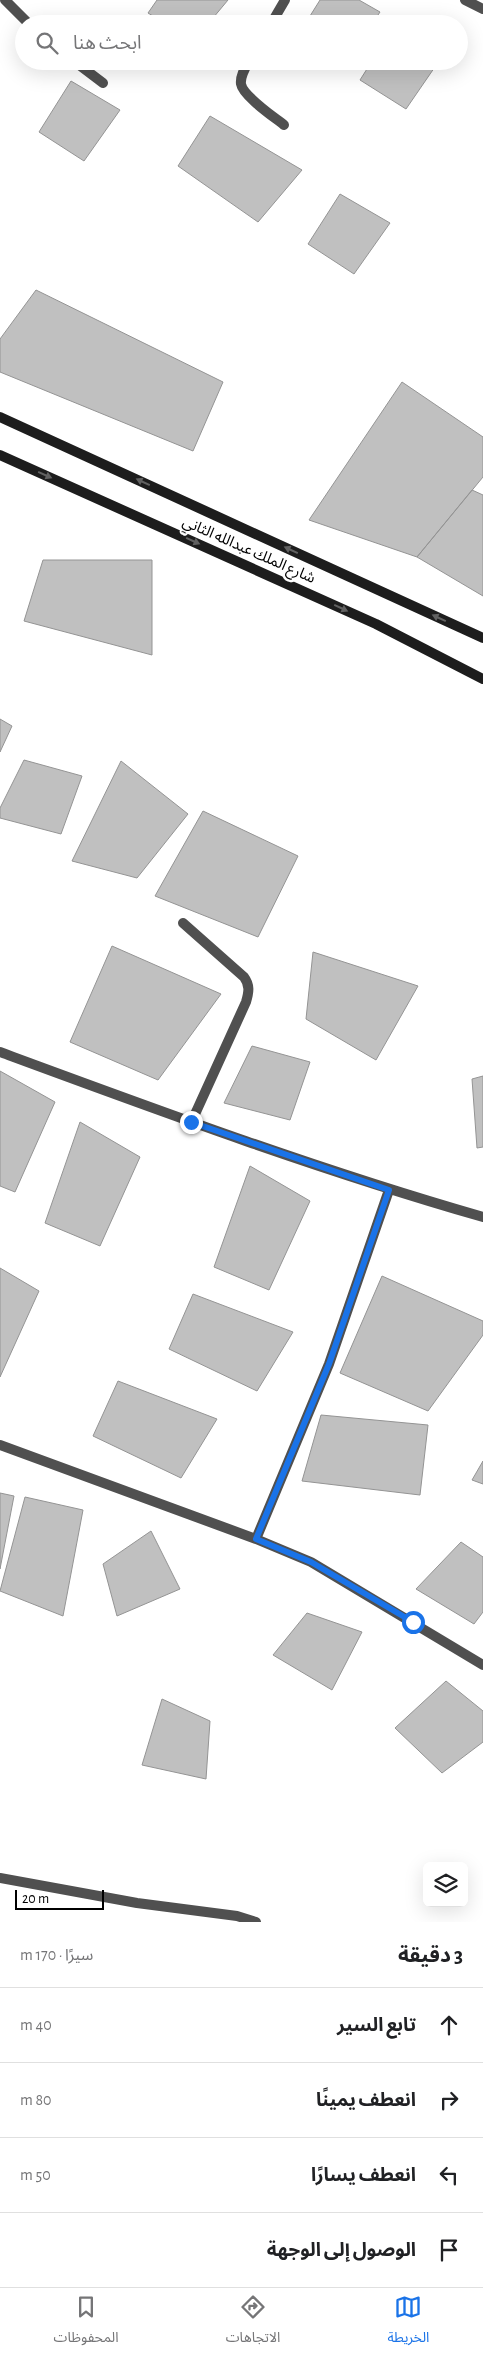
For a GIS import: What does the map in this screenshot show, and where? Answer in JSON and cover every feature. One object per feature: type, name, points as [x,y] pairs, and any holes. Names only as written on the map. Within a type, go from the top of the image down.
[{"type":"main road","name":"شارع الملك عبدالله الثاني","points":[[0,417],[483,638]]},
{"type":"main road","name":"شارع الملك عبدالله الثاني","points":[[0,455],[367,620],[483,679]]},
{"type":"street","points":[[6,0],[20,15]]},
{"type":"street","points":[[276,15],[285,0]]},
{"type":"street","points":[[465,0],[483,9]]},
{"type":"street","points":[[86,70],[103,83]]},
{"type":"street","points":[[244,70],[241,84],[245,92],[284,126]]},
{"type":"street","points":[[183,924],[237,971],[248,983],[249,993],[191,1122]]},
{"type":"street","points":[[0,1052],[191,1122],[389,1190],[483,1217]]},
{"type":"street","points":[[256,1539],[329,1364],[389,1190]]},
{"type":"street","points":[[0,1445],[256,1539],[311,1562],[483,1665]]},
{"type":"street","points":[[0,1878],[137,1903],[237,1916],[256,1922]]},
{"type":"building","points":[[157,0],[228,0],[216,15],[151,15],[148,13]]},
{"type":"building","points":[[320,0],[359,0],[380,12],[378,15],[311,15]]},
{"type":"building","points":[[366,70],[433,70],[406,109],[360,80]]},
{"type":"building","points":[[71,81],[120,110],[84,161],[39,132]]},
{"type":"building","points":[[210,116],[302,170],[258,222],[178,166]]},
{"type":"building","points":[[340,194],[390,223],[354,274],[308,244]]},
{"type":"building","points":[[36,290],[223,382],[193,451],[0,372],[0,339]]},
{"type":"building","points":[[402,382],[483,437],[483,477],[417,557],[309,520]]},
{"type":"building","points":[[472,490],[483,495],[483,596],[417,557]]},
{"type":"building","points":[[43,560],[152,560],[152,655],[24,621]]},
{"type":"building","points":[[0,719],[12,726],[0,752]]},
{"type":"building","points":[[24,760],[82,776],[61,834],[0,818],[0,808]]},
{"type":"building","points":[[121,761],[188,814],[137,878],[72,861]]},
{"type":"building","points":[[203,811],[298,856],[258,937],[155,896]]},
{"type":"building","points":[[112,946],[221,994],[158,1080],[70,1042]]},
{"type":"building","points":[[313,952],[418,986],[376,1060],[306,1019]]},
{"type":"building","points":[[252,1046],[310,1062],[290,1120],[224,1103]]},
{"type":"building","points":[[0,1071],[55,1102],[15,1192],[0,1186]]},
{"type":"building","points":[[483,1076],[483,1147],[477,1148],[472,1079]]},
{"type":"building","points":[[80,1122],[140,1157],[100,1246],[45,1223]]},
{"type":"building","points":[[250,1166],[310,1201],[269,1290],[214,1267]]},
{"type":"building","points":[[0,1268],[39,1291],[0,1377]]},
{"type":"building","points":[[382,1276],[483,1321],[483,1335],[428,1411],[340,1373]]},
{"type":"building","points":[[193,1294],[293,1332],[257,1391],[169,1349]]},
{"type":"building","points":[[118,1381],[217,1419],[181,1478],[93,1436]]},
{"type":"building","points":[[321,1415],[428,1425],[420,1495],[302,1481]]},
{"type":"building","points":[[483,1461],[483,1484],[472,1480]]},
{"type":"building","points":[[0,1493],[14,1496],[0,1569]]},
{"type":"building","points":[[25,1497],[83,1510],[63,1616],[0,1591]]},
{"type":"building","points":[[151,1531],[180,1589],[117,1616],[103,1564]]},
{"type":"building","points":[[461,1542],[483,1557],[483,1612],[474,1624],[416,1589]]},
{"type":"building","points":[[307,1613],[362,1632],[332,1690],[273,1655]]},
{"type":"building","points":[[446,1681],[483,1711],[483,1742],[442,1773],[395,1728]]},
{"type":"building","points":[[162,1699],[210,1721],[206,1779],[142,1765]]},
{"type":"route","points":[[191,1122],[389,1190],[329,1364],[256,1539],[311,1562],[413,1622]]}]
